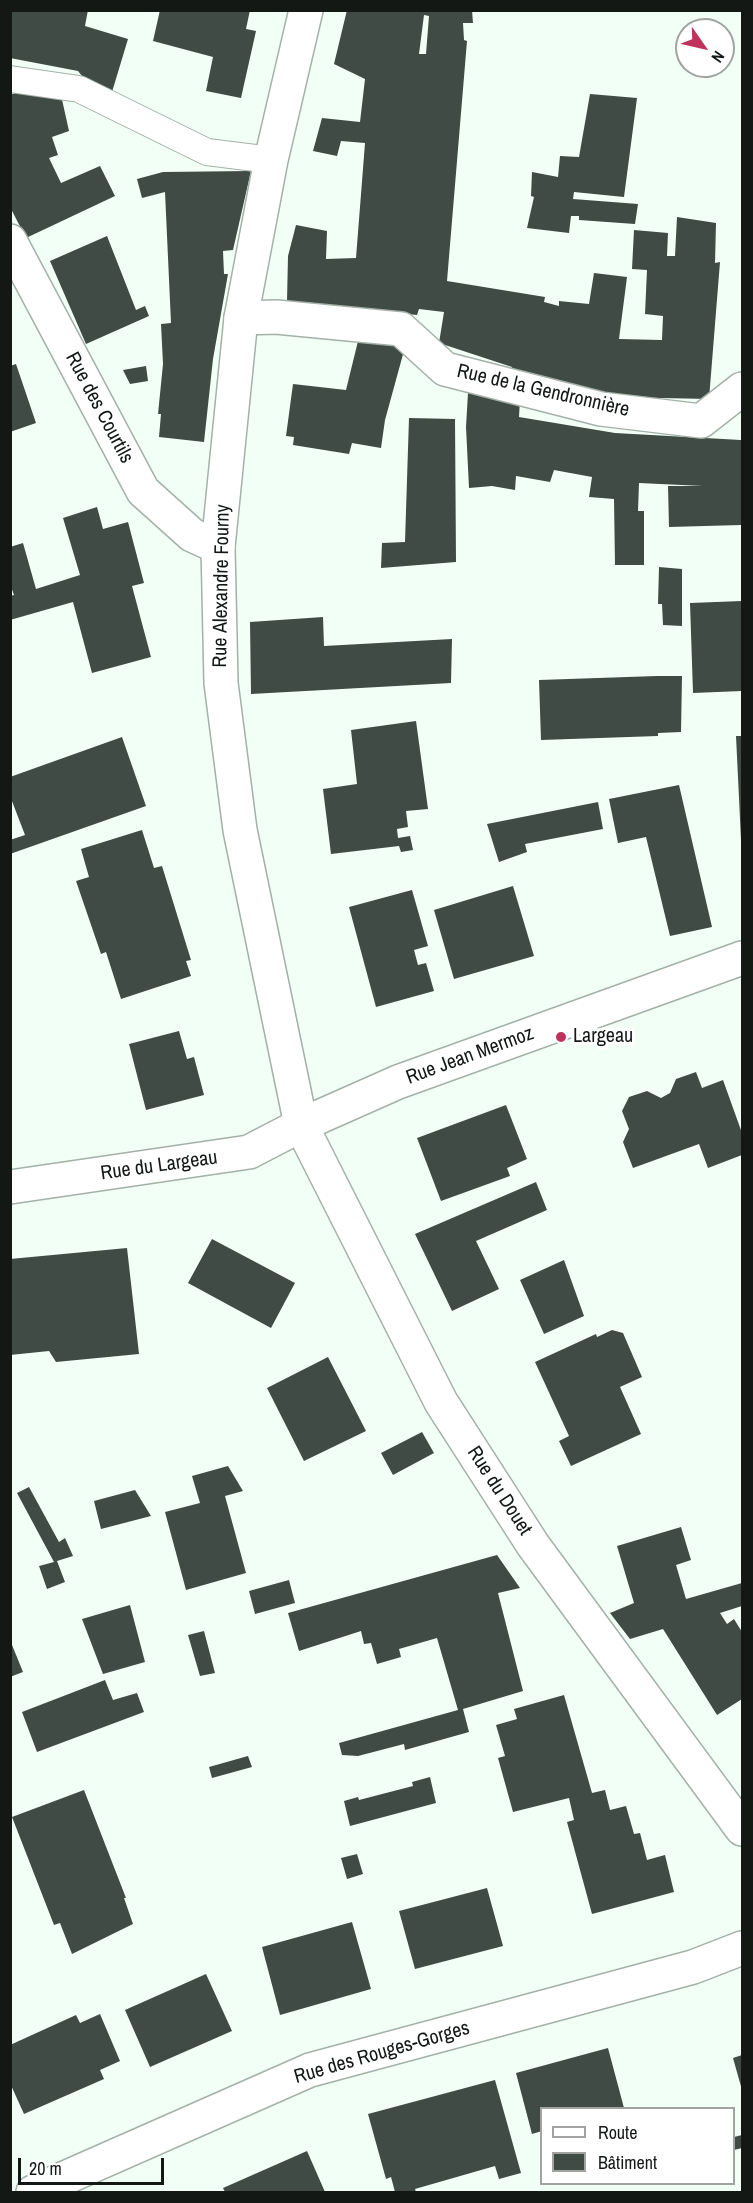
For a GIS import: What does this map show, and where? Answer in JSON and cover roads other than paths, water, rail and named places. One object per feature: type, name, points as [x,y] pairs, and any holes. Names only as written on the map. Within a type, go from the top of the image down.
[{"type":"street","name":"Rue Alexandre Fourny","points":[[301,1125],[240,830],[221,683],[218,547],[241,318],[271,160],[306,10]]},
{"type":"street","name":"Rue des Courtils","points":[[10,241],[143,492],[192,535],[218,547]]},
{"type":"street","name":"Rue de la Gendronnière","points":[[241,318],[276,316],[401,329],[445,369],[600,409],[701,421],[742,389]]},
{"type":"street","name":"Rue Jean Mermoz","points":[[301,1125],[398,1082],[742,958]]},
{"type":"street","name":"Rue du Largeau","points":[[10,1187],[249,1152],[301,1125]]},
{"type":"street","name":"Rue du Douet","points":[[301,1125],[441,1402],[533,1545],[742,1829]]},
{"type":"street","name":"Rue des Rouges-Gorges","points":[[33,2193],[310,2070],[693,1967],[742,1948]]},
{"type":"lane","points":[[10,79],[79,89],[207,152],[271,160]]},
{"type":"place","name":"Largeau","points":[[561,1037]]}]
